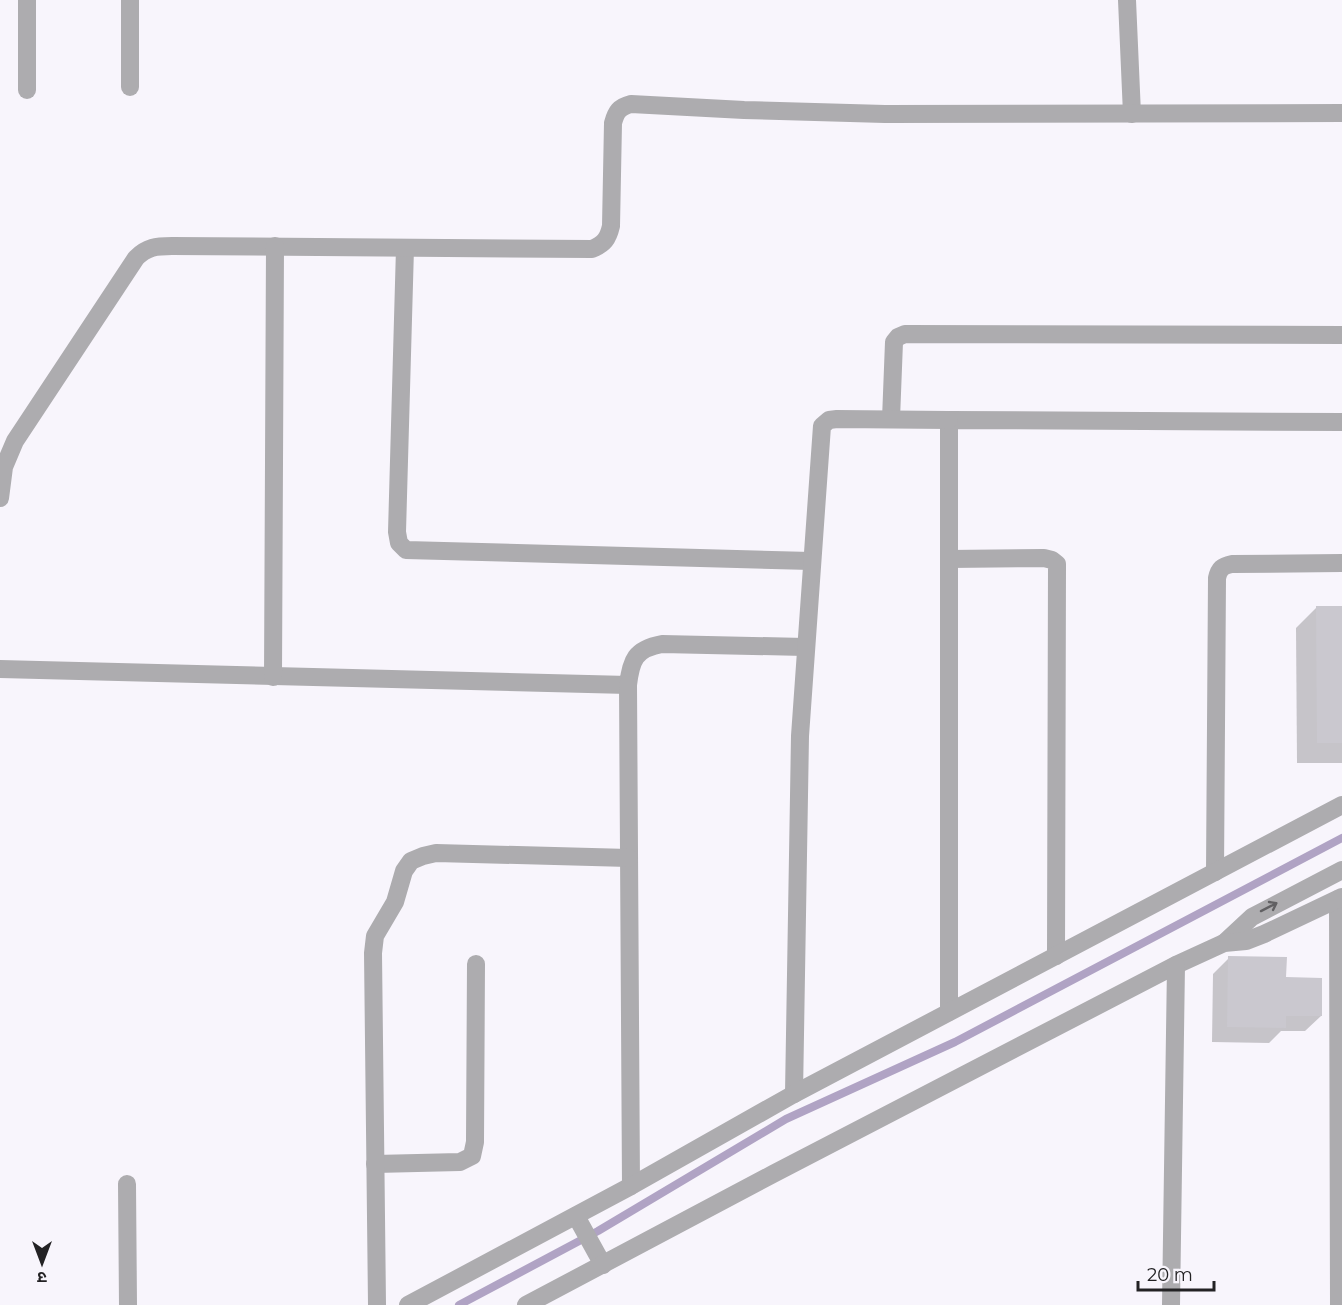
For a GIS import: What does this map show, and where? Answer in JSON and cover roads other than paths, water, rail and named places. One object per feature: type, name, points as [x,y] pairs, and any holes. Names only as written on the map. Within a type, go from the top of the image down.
[{"type":"street","points":[[27,0],[27,90]]},
{"type":"street","points":[[130,0],[130,87]]},
{"type":"street","points":[[1127,0],[1132,114]]},
{"type":"street","points":[[0,498],[4,467],[15,441],[136,258],[144,250],[154,246],[592,249],[602,245],[608,238],[611,226],[613,123],[616,112],[623,106],[631,104],[885,114],[1342,113]]},
{"type":"street","points":[[273,676],[275,246]]},
{"type":"street","points":[[405,248],[397,532],[399,543],[406,550],[811,561]]},
{"type":"street","points":[[891,419],[894,342],[905,334],[1342,334]]},
{"type":"street","points":[[794,1094],[797,829],[805,647],[822,426],[829,420],[837,419],[1342,422]]},
{"type":"street","points":[[949,420],[949,1012]]},
{"type":"street","points":[[949,559],[1044,558],[1057,564],[1056,956]]},
{"type":"street","points":[[1215,872],[1217,578],[1219,570],[1232,564],[1342,563]]},
{"type":"street","points":[[631,1186],[628,685],[631,666],[637,654],[649,646],[662,644],[805,647]]},
{"type":"street","points":[[0,669],[628,685]]},
{"type":"street","points":[[408,1305],[631,1186],[794,1094],[1342,805]]},
{"type":"street","points":[[377,1305],[373,954],[375,936],[395,902],[405,871],[411,861],[436,853],[629,858]]},
{"type":"street","points":[[526,1305],[784,1168],[1176,965],[1224,943],[1251,917],[1342,870]]},
{"type":"street","points":[[1224,943],[1246,941],[1340,898],[1340,1302]]},
{"type":"street","points":[[375,1164],[460,1162],[472,1156],[475,1142],[476,964]]},
{"type":"street","points":[[1171,1305],[1176,965]]},
{"type":"street","points":[[127,1184],[128,1305]]},
{"type":"street","points":[[576,1216],[603,1265]]},
{"type":"waterway","points":[[459,1305],[598,1231],[786,1119],[955,1042],[1342,838]]}]
